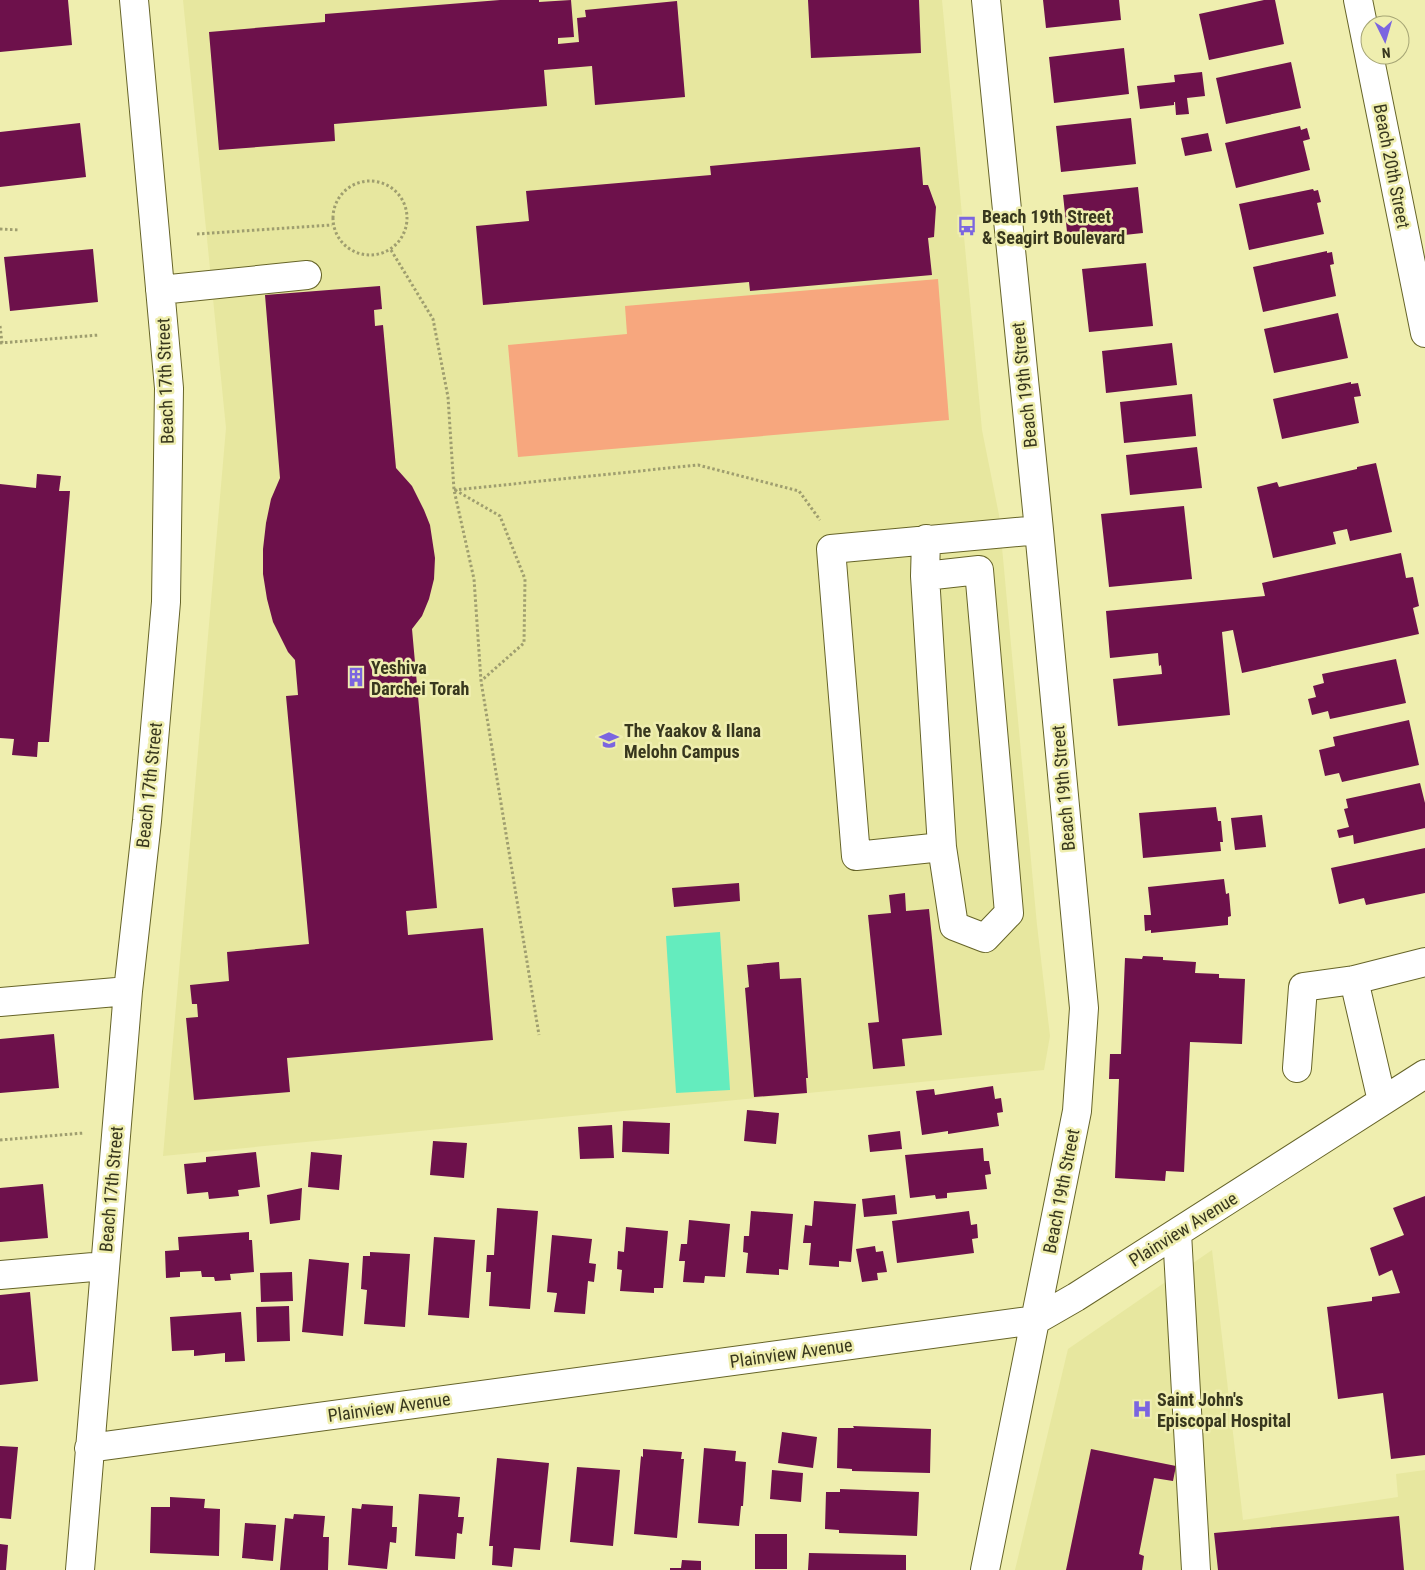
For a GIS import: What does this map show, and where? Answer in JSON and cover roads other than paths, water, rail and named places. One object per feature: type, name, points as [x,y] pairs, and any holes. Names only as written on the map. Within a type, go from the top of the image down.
[{"type":"street","name":"Beach 17th Street","points":[[80,1570],[128,991],[147,821],[166,602],[169,388],[134,0]]},
{"type":"street","name":"Beach 19th Street","points":[[985,1570],[1077,1111],[1084,1008],[986,0]]},
{"type":"street","name":"Beach 20th Street","points":[[1358,0],[1425,333]]},
{"type":"street","points":[[160,290],[307,275]]},
{"type":"street","points":[[942,847],[856,856],[831,549],[1039,530]]},
{"type":"street","points":[[925,576],[979,570],[1009,913],[985,938],[954,926],[942,847],[925,576],[926,539]]},
{"type":"street","points":[[1297,1068],[1303,987],[1354,980],[1425,962]]},
{"type":"street","points":[[1354,980],[1382,1101]]},
{"type":"street","points":[[0,1002],[128,991]]},
{"type":"street","name":"Plainview Avenue","points":[[89,1448],[1036,1320],[1076,1297],[1425,1074]]},
{"type":"street","points":[[1177,1233],[1196,1570]]},
{"type":"street","points":[[0,1276],[105,1266]]},
{"type":"place","name":"Beach 19th Street & Seagirt Boulevard","points":[[967,226]]},
{"type":"place","name":"Yeshiva Darchei Torah","points":[[356,677]]},
{"type":"place","name":"The Yaakov & Ilana Melohn Campus","points":[[609,740]]},
{"type":"place","name":"Saint John's Episcopal Hospital","points":[[1142,1409]]}]
